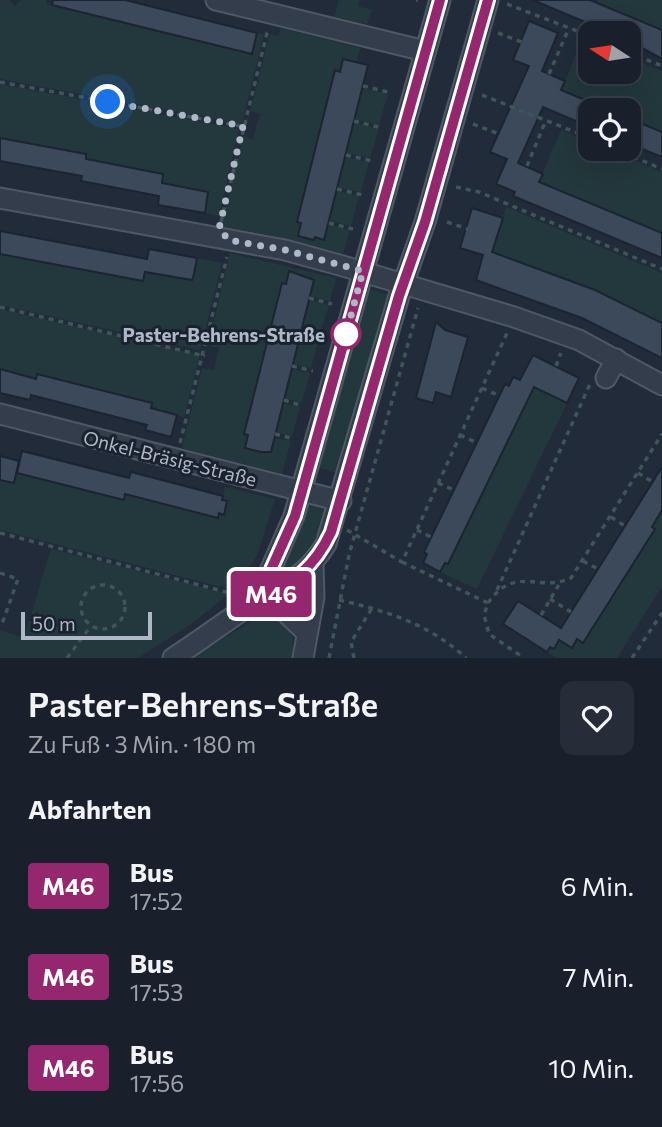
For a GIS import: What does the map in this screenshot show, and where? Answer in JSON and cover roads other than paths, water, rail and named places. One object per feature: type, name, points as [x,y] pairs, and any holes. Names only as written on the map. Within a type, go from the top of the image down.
[{"type":"street","points":[[216,0],[272,13],[307,14],[425,51]]},
{"type":"street","points":[[173,658],[250,594],[285,542],[302,492],[440,0]]},
{"type":"street","points":[[250,594],[288,586],[313,564],[331,532],[404,283],[497,2]]},
{"type":"street","points":[[0,198],[285,250],[363,271],[514,317],[579,340],[662,385]]},
{"type":"street","points":[[600,377],[616,359]]},
{"type":"street","name":"Onkel-Bräsig-Straße","points":[[0,414],[341,501]]},
{"type":"street","points":[[303,658],[314,597],[313,564]]},
{"type":"street","points":[[250,594],[285,612],[307,633]]},
{"type":"place","name":"Paster-Behrens-Straße","points":[[346,334]]}]
